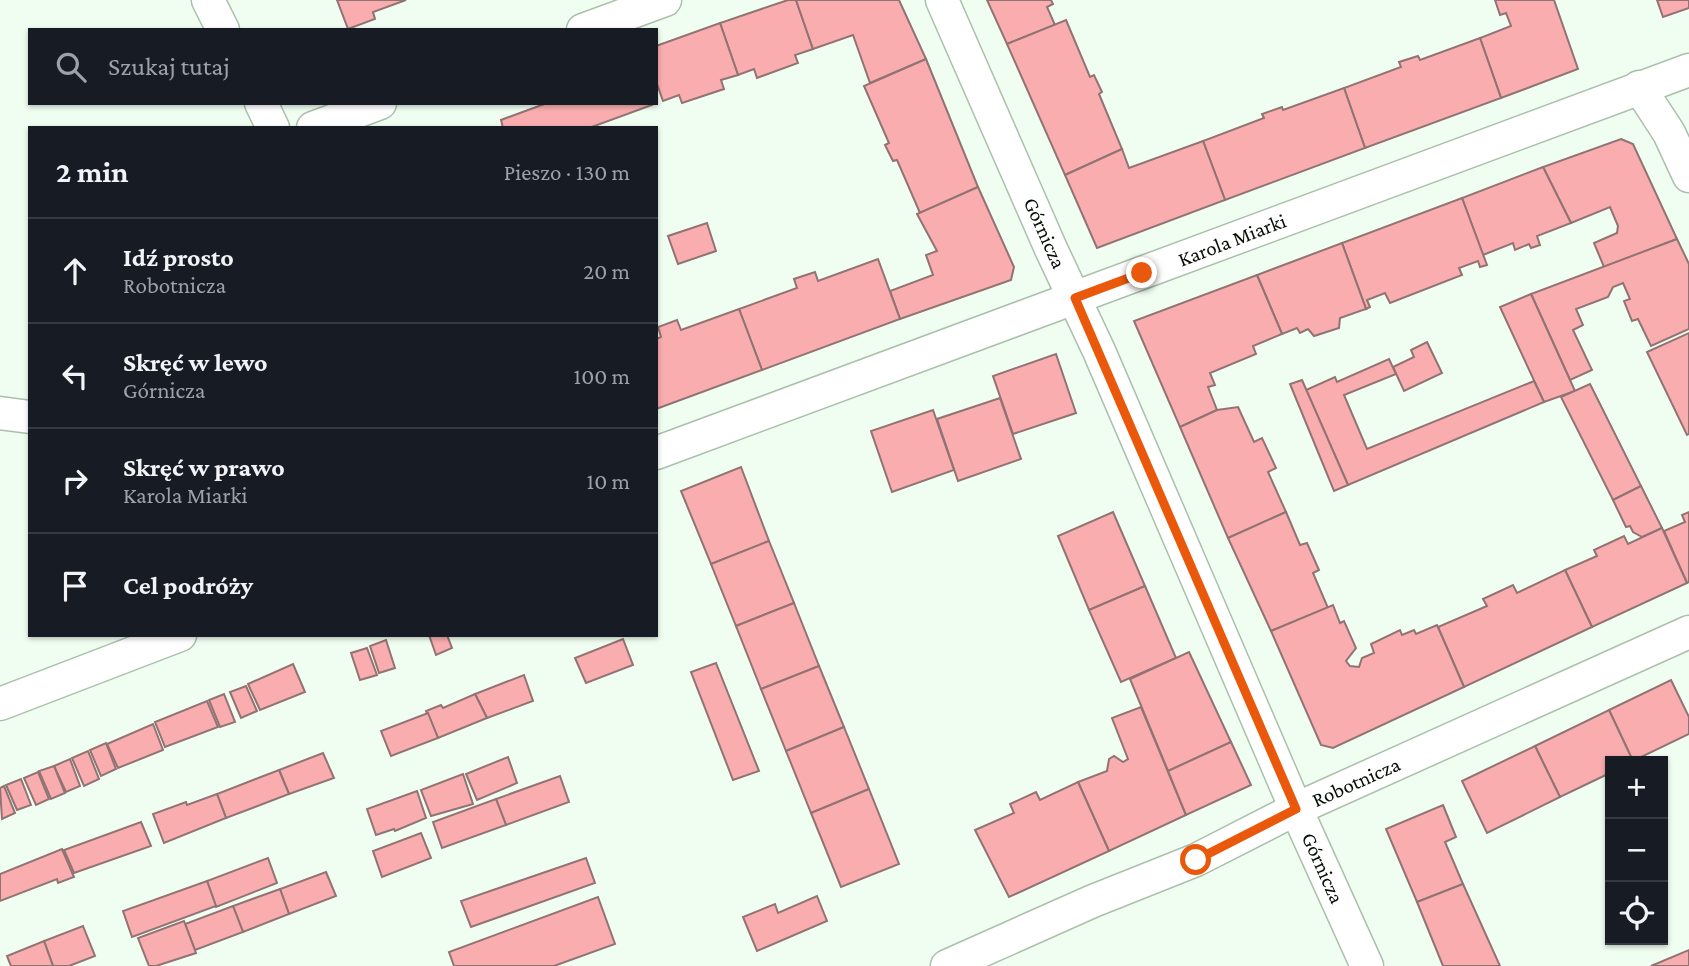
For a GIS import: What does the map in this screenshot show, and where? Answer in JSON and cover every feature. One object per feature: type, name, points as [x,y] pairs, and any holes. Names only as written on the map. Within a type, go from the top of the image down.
[{"type":"street","points":[[208,0],[222,28]]},
{"type":"street","points":[[588,28],[665,0]]},
{"type":"street","name":"Górnicza","points":[[942,0],[1367,966]]},
{"type":"street","name":"Karola Miarki","points":[[658,452],[1689,70]]},
{"type":"street","points":[[1639,87],[1669,133],[1689,177]]},
{"type":"street","points":[[262,105],[272,126]]},
{"type":"street","points":[[318,126],[375,105]]},
{"type":"street","points":[[0,413],[28,417]]},
{"type":"street","name":"Robotnicza","points":[[947,966],[1093,901],[1196,860],[1296,809],[1689,632]]},
{"type":"street","points":[[0,704],[175,637]]},
{"type":"building","points":[[337,0],[406,0],[373,12],[375,19],[348,28]]},
{"type":"building","points":[[788,0],[796,0],[813,49],[795,55],[798,63],[757,78],[754,69],[738,75],[720,23]]},
{"type":"building","points":[[796,0],[899,0],[926,59],[870,83],[853,35],[813,49]]},
{"type":"building","points":[[987,0],[1051,0],[1053,4],[1047,7],[1055,25],[1007,44]]},
{"type":"building","points":[[1495,0],[1554,0],[1578,69],[1501,98],[1480,38],[1511,26],[1506,13],[1500,15]]},
{"type":"building","points":[[1657,0],[1689,0],[1689,8],[1663,17]]},
{"type":"building","points":[[1066,20],[1090,77],[1094,75],[1102,92],[1099,94],[1122,149],[1065,175],[1007,44]]},
{"type":"building","points":[[720,23],[738,75],[721,80],[724,89],[682,103],[679,95],[663,101],[658,87],[658,45]]},
{"type":"building","points":[[1480,38],[1501,98],[1365,148],[1344,88],[1401,67],[1399,62],[1418,56],[1420,60]]},
{"type":"building","points":[[926,59],[978,187],[920,213],[897,160],[893,161],[885,145],[889,143],[864,86]]},
{"type":"building","points":[[1344,88],[1365,148],[1225,200],[1203,141],[1264,118],[1262,114],[1282,107],[1283,110]]},
{"type":"building","points":[[542,105],[652,105],[594,126],[502,126],[501,120]]},
{"type":"building","points":[[1621,139],[1633,144],[1677,239],[1604,267],[1594,243],[1617,233],[1618,226],[1610,207],[1571,223],[1543,167]]},
{"type":"building","points":[[1203,141],[1225,200],[1097,248],[1065,175],[1122,149],[1129,168]]},
{"type":"building","points":[[1543,167],[1571,223],[1537,236],[1540,245],[1531,248],[1529,244],[1515,250],[1513,243],[1483,255],[1462,198]]},
{"type":"building","points":[[978,187],[1014,267],[1011,280],[900,319],[890,291],[933,275],[926,255],[937,251],[917,214]]},
{"type":"building","points":[[1462,198],[1487,265],[1480,267],[1478,261],[1459,268],[1462,275],[1390,303],[1385,293],[1367,300],[1370,307],[1366,309],[1342,243]]},
{"type":"building","points":[[707,223],[716,251],[678,264],[668,236]]},
{"type":"building","points":[[1677,239],[1689,264],[1689,329],[1651,346],[1638,319],[1632,321],[1624,301],[1630,299],[1623,283],[1613,287],[1608,297],[1576,309],[1583,325],[1573,330],[1592,370],[1570,380],[1531,294]]},
{"type":"building","points":[[1342,243],[1366,309],[1340,318],[1339,328],[1314,336],[1308,329],[1300,333],[1297,328],[1282,334],[1257,275]]},
{"type":"building","points":[[878,259],[900,319],[762,370],[739,309],[797,288],[794,279],[815,272],[818,281]]},
{"type":"building","points":[[1257,275],[1282,334],[1253,346],[1256,354],[1210,373],[1215,385],[1208,387],[1217,410],[1180,427],[1134,321]]},
{"type":"building","points":[[1531,294],[1575,391],[1544,402],[1500,307]]},
{"type":"building","points":[[739,309],[762,370],[658,408],[658,338],[661,337],[658,327],[677,320],[681,330]]},
{"type":"building","points":[[1689,333],[1689,434],[1687,435],[1647,352]]},
{"type":"building","points":[[1427,342],[1442,373],[1404,391],[1393,367],[1414,357],[1411,350]]},
{"type":"building","points":[[1056,354],[1076,413],[1013,434],[993,376]]},
{"type":"building","points":[[1389,359],[1396,374],[1344,395],[1367,449],[1534,381],[1544,402],[1348,485],[1306,390],[1335,377],[1337,382]]},
{"type":"building","points":[[1302,380],[1348,485],[1334,491],[1290,384]]},
{"type":"building","points":[[1590,384],[1641,486],[1613,500],[1561,397]]},
{"type":"building","points":[[1000,398],[1021,459],[958,481],[937,419]]},
{"type":"building","points":[[1238,407],[1254,442],[1262,438],[1276,468],[1268,472],[1286,512],[1228,538],[1180,427],[1217,410]]},
{"type":"building","points":[[933,410],[954,470],[892,492],[871,431]]},
{"type":"building","points":[[741,467],[769,541],[711,564],[681,491]]},
{"type":"building","points":[[1641,486],[1662,528],[1642,537],[1633,532],[1630,526],[1626,527],[1613,500]]},
{"type":"building","points":[[1113,512],[1145,586],[1089,610],[1058,536]]},
{"type":"building","points":[[1286,512],[1300,545],[1307,543],[1319,570],[1313,573],[1328,608],[1271,631],[1228,538]]},
{"type":"building","points":[[1689,512],[1687,583],[1664,531],[1685,522],[1682,515]]},
{"type":"building","points":[[1662,528],[1687,583],[1592,627],[1565,570],[1597,556],[1594,550],[1624,536],[1628,544]]},
{"type":"building","points":[[769,541],[794,603],[736,626],[711,564]]},
{"type":"building","points":[[1565,570],[1592,627],[1464,687],[1438,627],[1487,606],[1483,599],[1513,585],[1517,593]]},
{"type":"building","points":[[1145,586],[1176,658],[1121,682],[1089,610]]},
{"type":"building","points":[[794,603],[819,666],[761,689],[736,626]]},
{"type":"building","points":[[1333,605],[1340,623],[1344,621],[1356,648],[1346,661],[1350,666],[1359,667],[1362,658],[1374,653],[1371,644],[1400,630],[1402,635],[1414,630],[1416,634],[1437,625],[1464,687],[1333,748],[1321,745],[1271,631]]},
{"type":"building","points":[[430,637],[448,637],[452,648],[436,655]]},
{"type":"building","points":[[623,639],[633,665],[586,683],[575,658]]},
{"type":"building","points":[[386,640],[395,668],[379,673],[370,646]]},
{"type":"building","points":[[367,648],[377,675],[360,680],[351,653]]},
{"type":"building","points":[[1189,652],[1231,742],[1168,771],[1130,679]]},
{"type":"building","points":[[716,663],[759,771],[733,780],[691,672]]},
{"type":"building","points":[[293,664],[305,692],[260,710],[248,684]]},
{"type":"building","points":[[819,666],[844,727],[786,751],[761,689]]},
{"type":"building","points":[[524,675],[533,701],[487,718],[475,694]]},
{"type":"building","points":[[1671,680],[1689,717],[1689,734],[1643,756],[1631,756],[1609,710]]},
{"type":"building","points":[[246,686],[257,711],[241,718],[230,692]]},
{"type":"building","points":[[224,694],[235,722],[220,727],[209,700]]},
{"type":"building","points":[[475,694],[487,718],[438,738],[426,711],[441,705],[443,708]]},
{"type":"building","points":[[207,701],[218,727],[165,747],[155,722]]},
{"type":"building","points":[[1141,707],[1186,815],[1109,851],[1078,782],[1107,771],[1109,759],[1114,756],[1123,762],[1128,759],[1112,718]]},
{"type":"building","points":[[1609,710],[1631,756],[1605,756],[1605,775],[1560,797],[1535,746]]},
{"type":"building","points":[[428,713],[438,738],[391,756],[381,731]]},
{"type":"building","points":[[153,724],[163,750],[118,768],[107,744]]},
{"type":"building","points":[[844,727],[869,789],[811,813],[786,751]]},
{"type":"building","points":[[1231,742],[1251,785],[1186,815],[1168,771]]},
{"type":"building","points":[[106,743],[116,769],[101,776],[90,750]]},
{"type":"building","points":[[1535,746],[1560,797],[1487,833],[1462,781]]},
{"type":"building","points":[[88,751],[99,779],[84,786],[72,758]]},
{"type":"building","points":[[323,753],[334,778],[289,794],[279,770]]},
{"type":"building","points":[[508,757],[517,783],[477,800],[466,774]]},
{"type":"building","points":[[70,759],[80,786],[66,792],[54,766]]},
{"type":"building","points":[[54,766],[65,793],[51,799],[39,771]]},
{"type":"building","points":[[279,770],[289,794],[226,818],[217,794]]},
{"type":"building","points":[[38,772],[49,799],[36,805],[24,778]]},
{"type":"building","points":[[463,774],[473,804],[431,816],[421,790]]},
{"type":"building","points":[[560,776],[569,802],[506,825],[496,799]]},
{"type":"building","points":[[21,779],[31,805],[17,810],[6,785]]},
{"type":"building","points":[[1078,782],[1109,851],[1009,897],[975,830],[1014,813],[1010,804],[1036,792],[1040,800]]},
{"type":"building","points":[[4,786],[15,813],[2,819],[0,788]]},
{"type":"building","points":[[869,789],[899,864],[841,887],[811,813]]},
{"type":"building","points":[[417,791],[426,818],[395,831],[394,829],[376,835],[367,809]]},
{"type":"building","points":[[217,794],[226,818],[164,843],[153,814]]},
{"type":"building","points":[[496,799],[506,825],[442,848],[433,822]]},
{"type":"building","points":[[1443,805],[1456,837],[1445,842],[1463,884],[1417,902],[1386,829]]},
{"type":"building","points":[[141,822],[151,846],[74,873],[64,850]]},
{"type":"building","points":[[421,833],[431,858],[382,877],[373,851]]},
{"type":"building","points":[[62,849],[74,877],[58,883],[57,879],[0,901],[0,874]]},
{"type":"building","points":[[268,858],[277,883],[216,907],[207,881]]},
{"type":"building","points":[[586,858],[595,883],[471,927],[461,901]]},
{"type":"building","points":[[326,872],[336,896],[289,914],[280,889]]},
{"type":"building","points":[[207,881],[216,906],[132,937],[123,911]]},
{"type":"building","points":[[1463,884],[1500,966],[1443,966],[1417,902]]},
{"type":"building","points":[[280,889],[289,914],[243,932],[233,906]]},
{"type":"building","points":[[817,896],[827,921],[757,951],[743,917],[775,904],[778,913]]},
{"type":"building","points":[[598,897],[615,944],[554,966],[454,966],[449,952]]},
{"type":"building","points":[[233,906],[243,932],[195,950],[185,924]]},
{"type":"building","points":[[184,921],[196,953],[149,966],[138,938]]},
{"type":"building","points":[[83,926],[95,956],[69,966],[53,966],[44,941]]},
{"type":"building","points":[[44,941],[53,966],[11,966],[7,956]]},
{"type":"building","points":[[1689,950],[1689,966],[1651,966]]},
{"type":"route","points":[[1142,273],[1075,298],[1296,809],[1196,860]]}]
